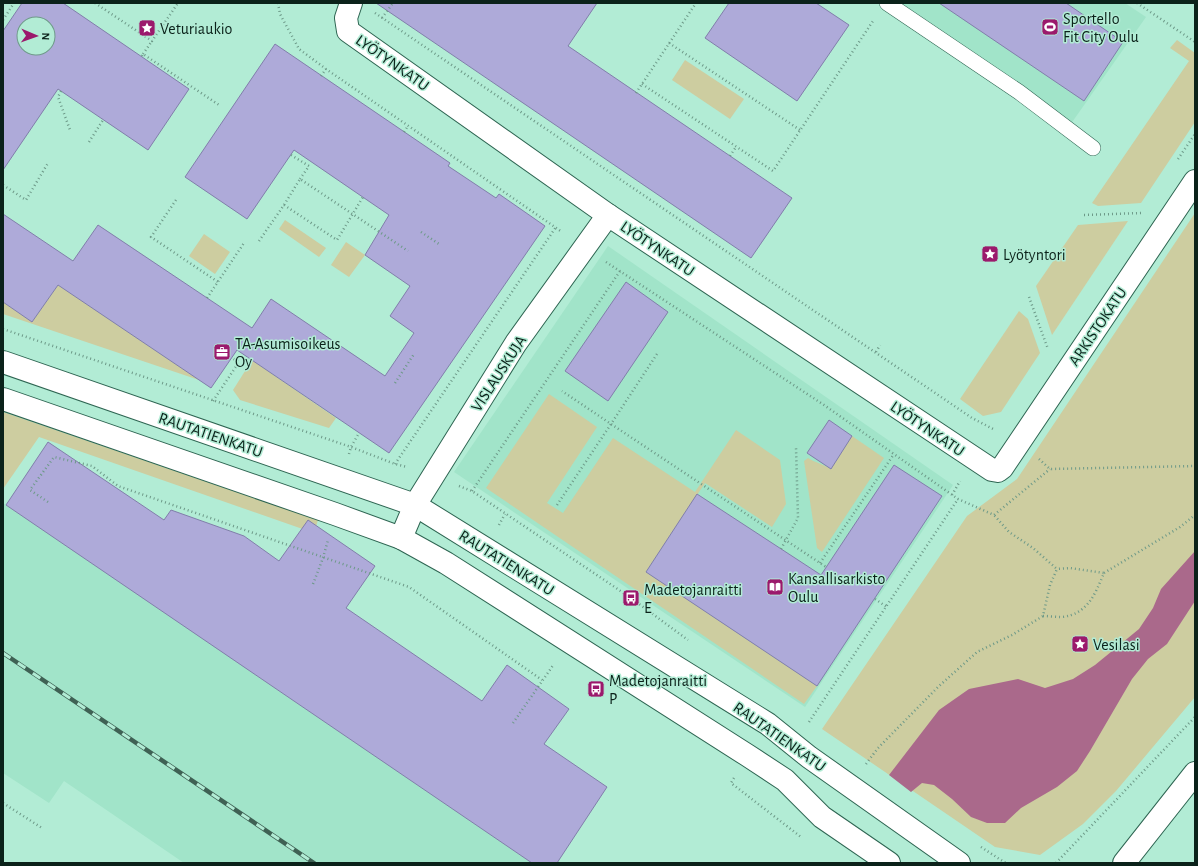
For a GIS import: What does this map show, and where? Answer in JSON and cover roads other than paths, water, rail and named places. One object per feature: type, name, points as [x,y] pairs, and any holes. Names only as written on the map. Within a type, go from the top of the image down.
[{"type":"main road","name":"LYÖTYNKATU","points":[[350,3],[346,18],[348,31],[608,215],[992,470],[998,471]]},
{"type":"main road","name":"ARKISTOKATU","points":[[998,471],[1002,468],[1195,180]]},
{"type":"main road","name":"VISLAUSKUJA","points":[[401,538],[415,505],[516,343],[608,215]]},
{"type":"main road","name":"RAUTATIENKATU","points":[[3,362],[415,505],[768,724],[810,757],[959,863]]},
{"type":"main road","name":"RAUTATIENKATU","points":[[3,399],[401,538],[452,566],[785,780],[822,817],[889,863]]},
{"type":"main road","points":[[1124,863],[1195,773]]},
{"type":"lane","points":[[887,3],[1018,92],[1093,148]]},
{"type":"railway","points":[[3,653],[314,863]]},
{"type":"place","name":"Sportello Fit City Oulu","points":[[1050,27]]},
{"type":"place","name":"Veturiaukio","points":[[147,28]]},
{"type":"place","name":"Lyötyntori","points":[[990,254]]},
{"type":"place","name":"TA-Asumisoikeus Oy","points":[[222,352]]},
{"type":"place","name":"Kansallisarkisto Oulu","points":[[775,587]]},
{"type":"place","name":"Madetojanraitti E","points":[[631,598]]},
{"type":"place","name":"Vesilasi","points":[[1080,644]]},
{"type":"place","name":"Madetojanraitti P","points":[[596,689]]}]
